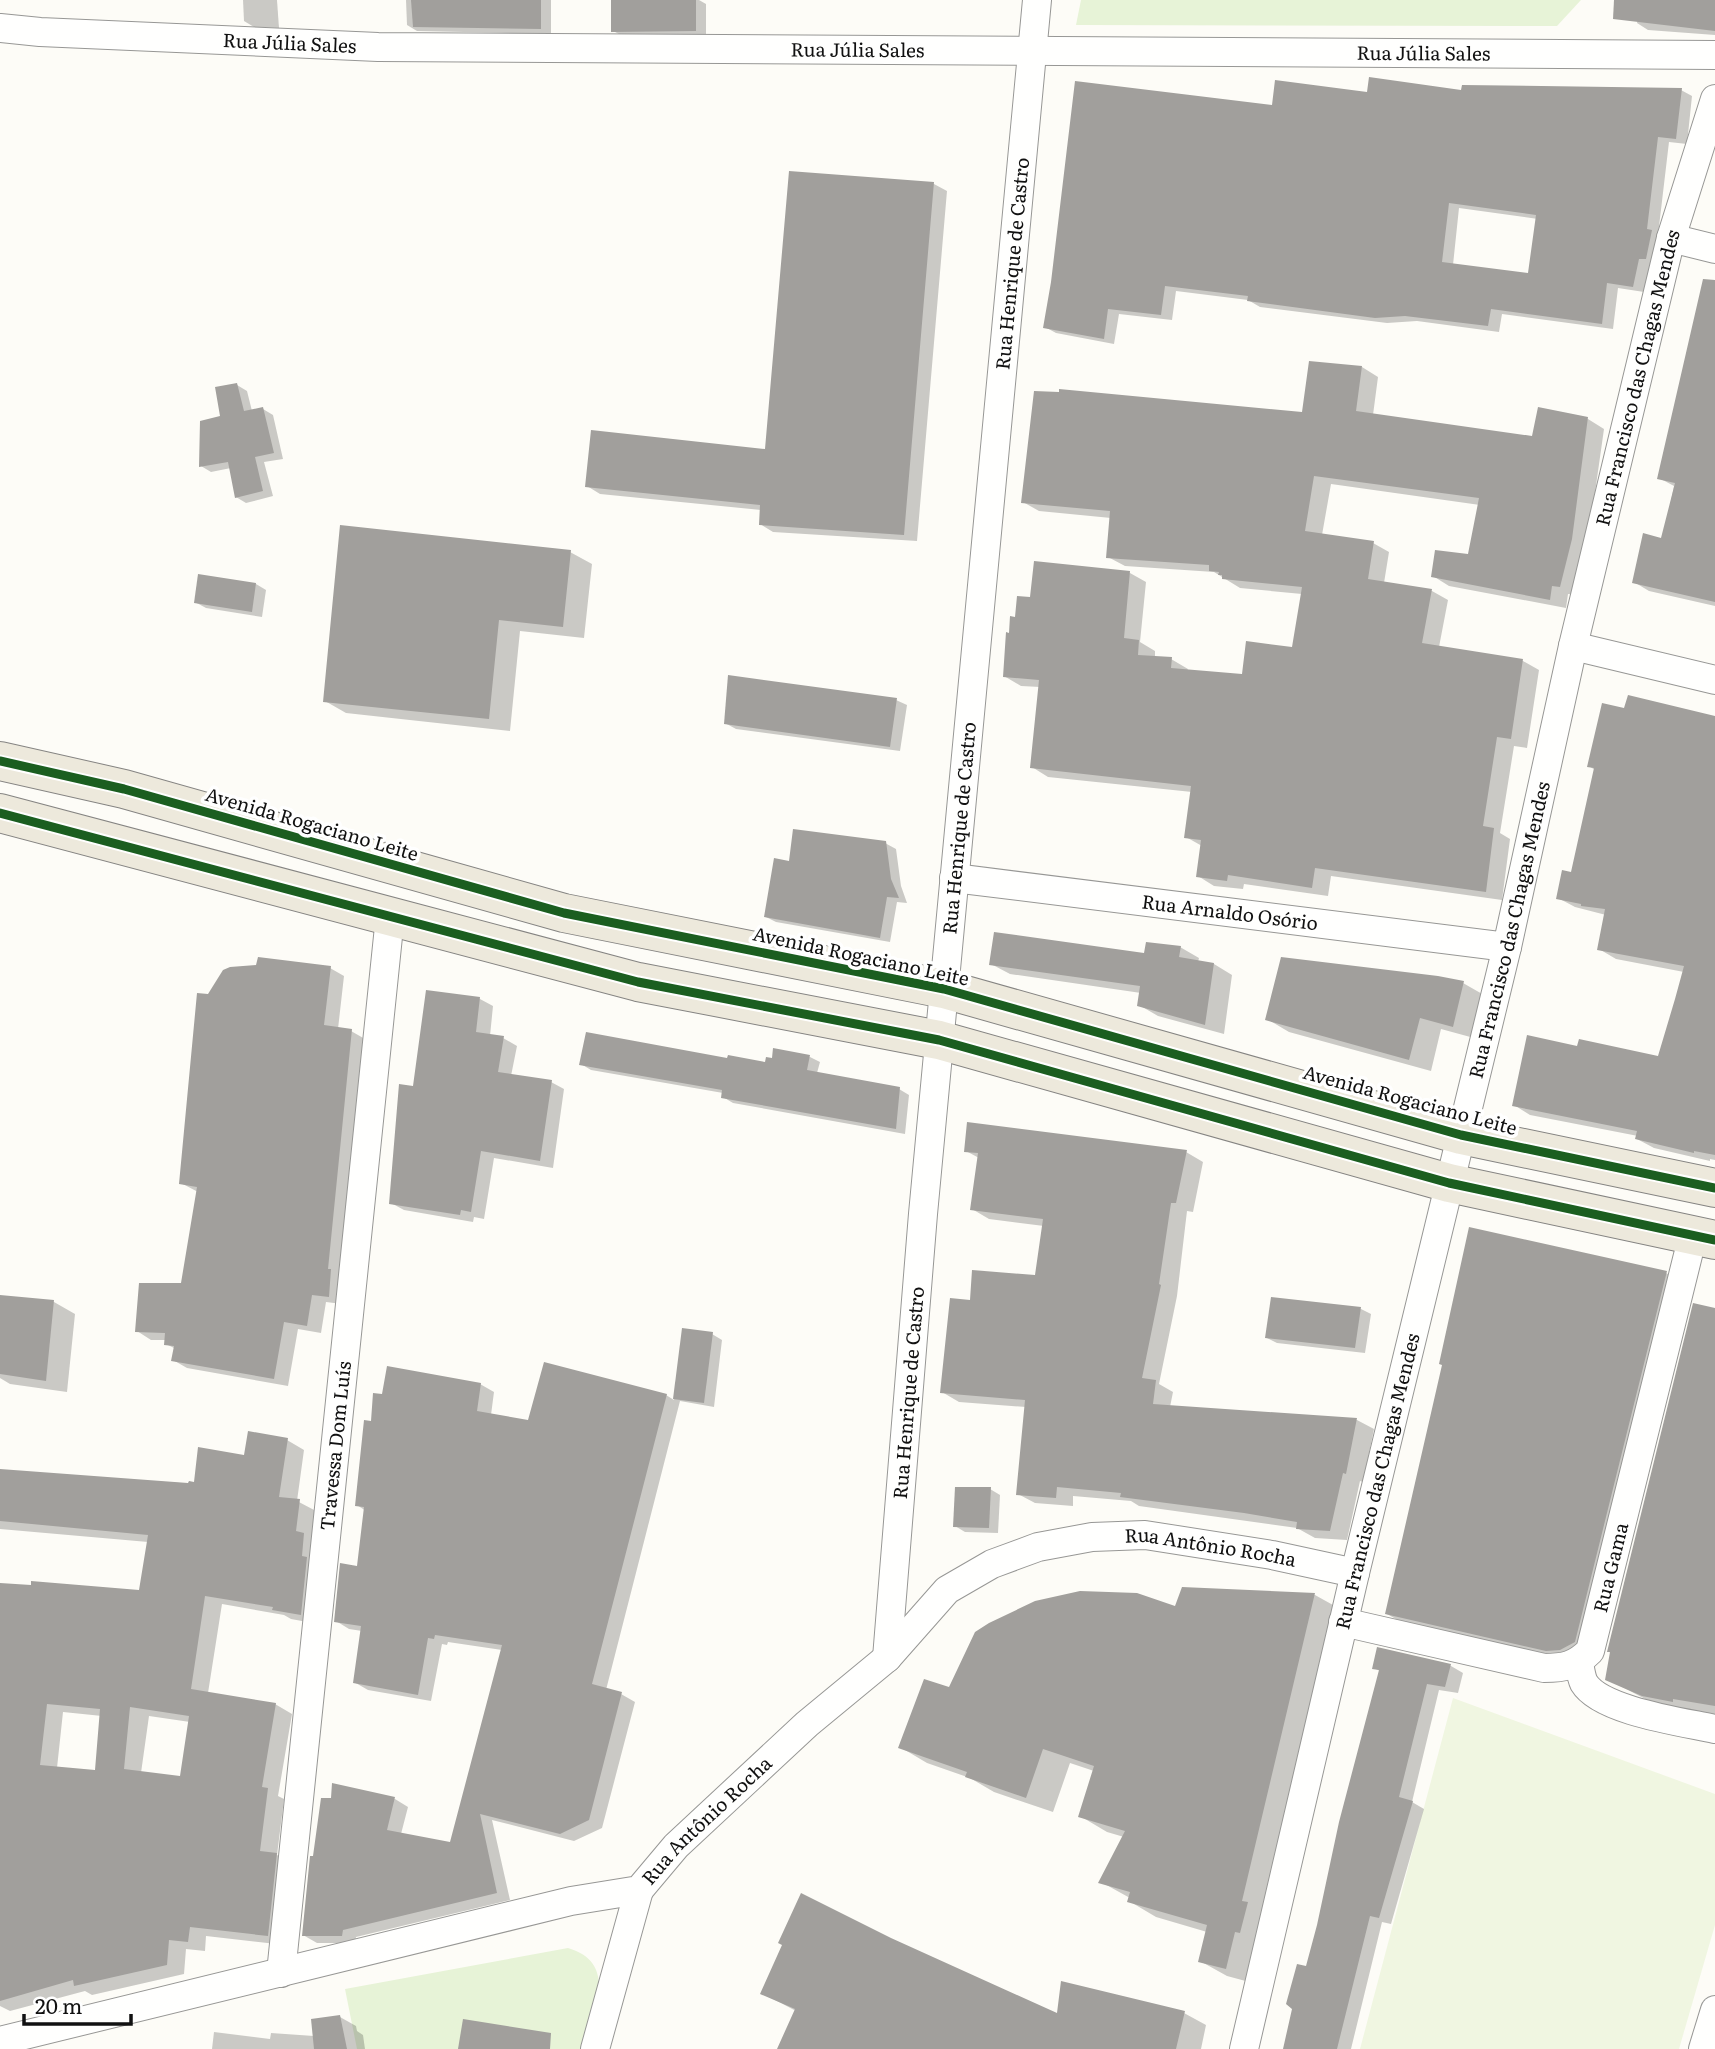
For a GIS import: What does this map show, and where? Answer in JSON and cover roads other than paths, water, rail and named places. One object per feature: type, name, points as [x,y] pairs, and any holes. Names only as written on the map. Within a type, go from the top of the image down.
[{"type":"main road","name":"Avenida Rogaciano Leite","points":[[0,761],[124,789],[564,913],[944,989],[1461,1135],[1715,1188]]},
{"type":"main road","points":[[0,813],[638,982],[939,1040],[1449,1183],[1704,1238]]},
{"type":"street","name":"Rua Henrique de Castro","points":[[887,1658],[939,1040],[1037,0]]},
{"type":"street","name":"Rua Júlia Sales","points":[[0,28],[40,33],[377,47],[1715,55]]},
{"type":"street","name":"Rua Francisco das Chagas Mendes","points":[[1244,2049],[1354,1573],[1507,947],[1573,646],[1671,238],[1715,99]]},
{"type":"street","points":[[1671,238],[1715,249]]},
{"type":"street","points":[[1573,646],[1715,680]]},
{"type":"street","name":"Rua Arnaldo Osório","points":[[954,878],[1507,947]]},
{"type":"street","name":"Travessa Dom Luís","points":[[281,1973],[390,917]]},
{"type":"street","name":"Rua Gama","points":[[1579,1662],[1590,1651],[1596,1632],[1704,1238]]},
{"type":"street","name":"Rua Antônio Rocha","points":[[0,2041],[571,1901],[639,1890],[676,1846],[807,1724],[887,1658],[947,1590],[992,1564],[1038,1547],[1091,1537],[1145,1535],[1272,1555],[1354,1573]]},
{"type":"street","points":[[1343,1622],[1544,1668],[1565,1668],[1579,1662],[1584,1682],[1597,1696],[1618,1707],[1715,1729]]},
{"type":"street","points":[[596,2049],[639,1890]]},
{"type":"street","points":[[1703,2049],[1715,2010]]}]
